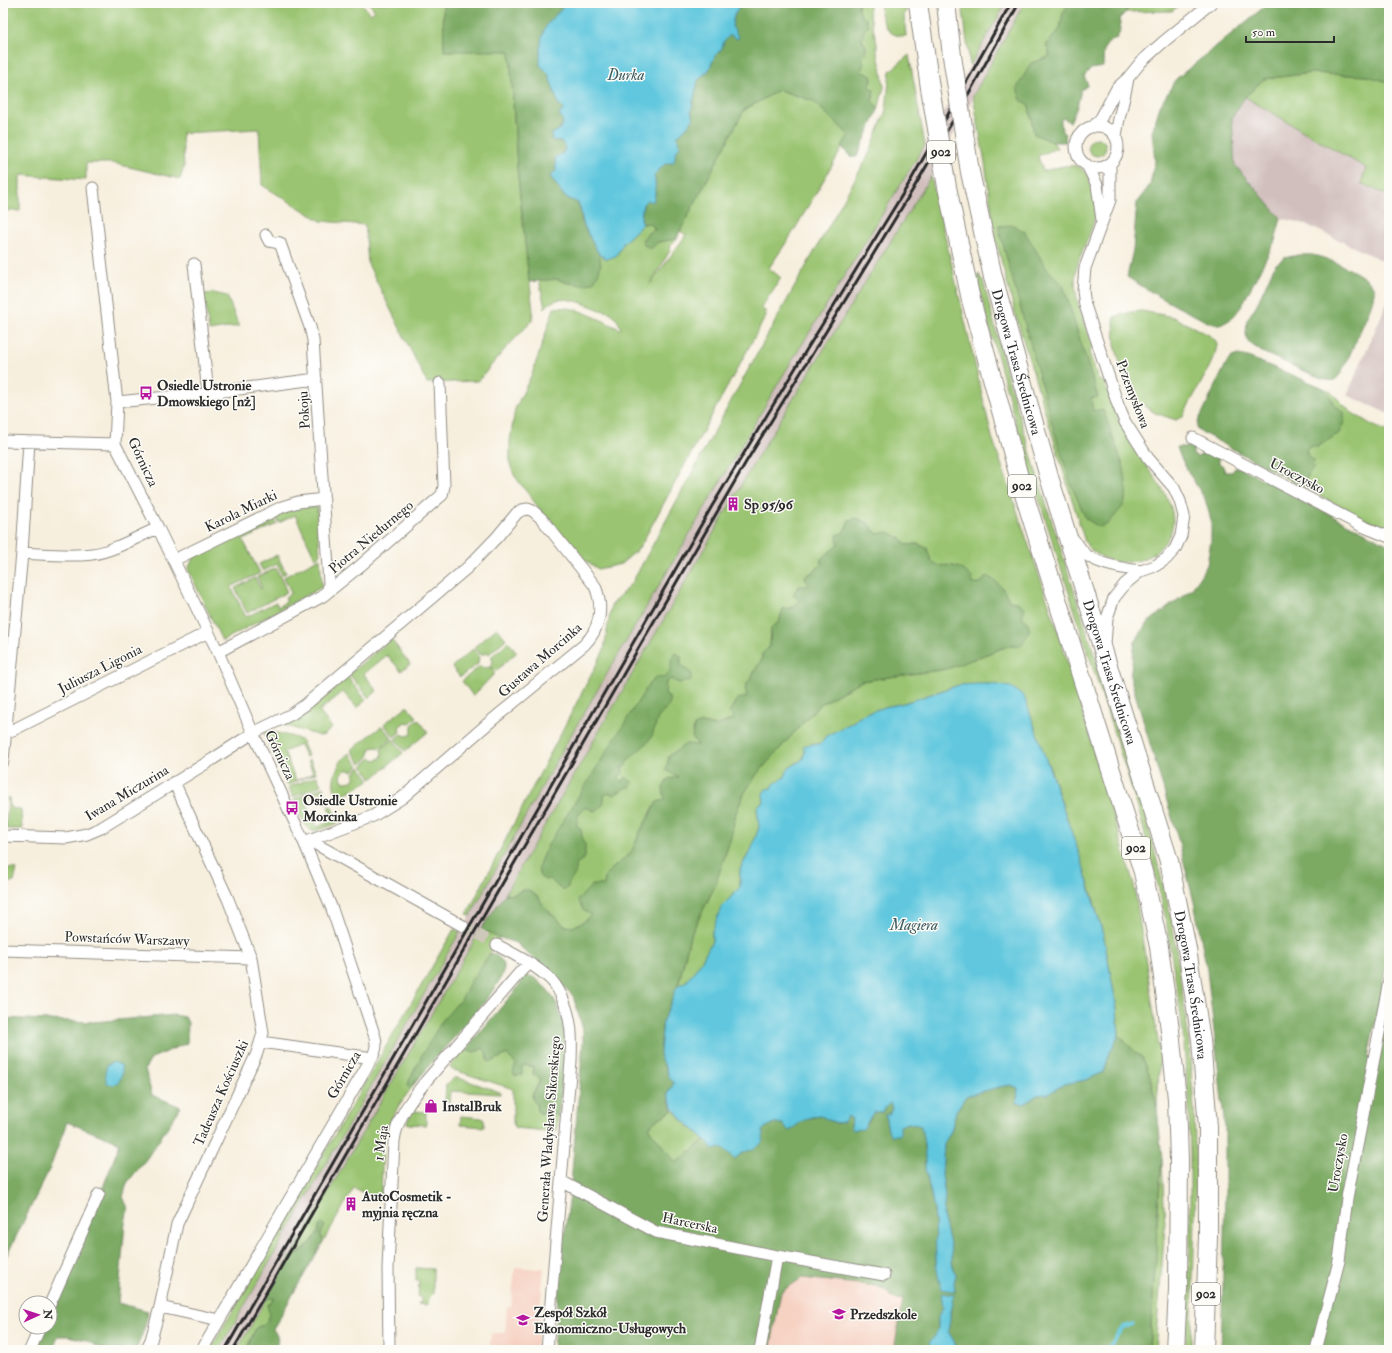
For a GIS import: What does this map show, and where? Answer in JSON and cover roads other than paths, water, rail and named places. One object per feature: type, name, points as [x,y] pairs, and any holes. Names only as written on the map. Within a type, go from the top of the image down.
[{"type":"main road","name":"Drogowa Trasa Średnicowa","points":[[918,3],[930,88],[947,187],[971,300],[1022,488],[1143,872],[1159,948],[1170,1030],[1177,1099],[1179,1160],[1178,1289],[1175,1350]]},
{"type":"main road","name":"Drogowa Trasa Średnicowa","points":[[946,3],[952,56],[970,172],[993,277],[1049,477],[1169,861],[1187,948],[1201,1040],[1208,1127],[1208,1238],[1204,1350]]},
{"type":"main road","points":[[1208,1238],[1214,1350]]},
{"type":"main road","points":[[1168,1350],[1178,1289]]},
{"type":"street","points":[[1093,127],[1101,118],[1117,88],[1128,78],[1146,57],[1210,3]]},
{"type":"street","points":[[1116,138],[1119,115],[1126,93],[1128,78]]},
{"type":"street","points":[[1100,126],[1112,132],[1116,138],[1118,144],[1117,152],[1115,158],[1110,164],[1098,168],[1087,166],[1079,157],[1076,145],[1081,134],[1086,129],[1100,126]]},
{"type":"street","name":"Przemysłowa","points":[[1110,164],[1110,200],[1085,268],[1083,291],[1085,305],[1125,422],[1148,458],[1174,488],[1184,516],[1181,536],[1175,549],[1166,560],[1141,571]]},
{"type":"street","name":"Przemysłowa","points":[[1087,166],[1097,186],[1102,221]]},
{"type":"street","name":"Górnicza","points":[[93,188],[117,402],[115,444],[174,560],[218,652],[304,842],[332,909],[375,1037],[376,1048],[372,1059],[202,1350]]},
{"type":"street","name":"Pokoju","points":[[266,235],[269,241],[280,243],[310,327],[315,352],[329,584],[328,590],[323,596]]},
{"type":"street","points":[[194,264],[208,393]]},
{"type":"street","points":[[117,402],[208,393],[316,379]]},
{"type":"street","name":"Piotra Niedurnego","points":[[218,652],[323,596],[442,495],[444,486],[440,383]]},
{"type":"street","name":"Uroczysko","points":[[1193,438],[1362,526],[1389,537]]},
{"type":"street","points":[[3,441],[115,444]]},
{"type":"street","points":[[3,761],[4,732],[22,553],[29,442]]},
{"type":"street","name":"Karola Miarki","points":[[174,560],[282,506],[298,502],[324,499]]},
{"type":"street","name":"Gustawa Morcinka","points":[[254,733],[292,714],[304,705],[468,567],[497,537],[517,513],[522,510],[533,511],[537,514],[587,575],[597,591],[600,607],[598,625],[596,631],[584,645],[491,721],[402,798],[373,816],[304,842]]},
{"type":"street","points":[[22,553],[93,554],[105,551],[158,528]]},
{"type":"street","points":[[1065,529],[1085,554],[1121,569],[1141,571]]},
{"type":"street","points":[[1104,651],[1108,618],[1114,598],[1125,584],[1141,571]]},
{"type":"street","name":"Juliusza Ligonia","points":[[4,732],[24,725],[208,632]]},
{"type":"street","name":"Iwana Miczurina","points":[[3,836],[66,838],[87,834],[101,828],[254,733]]},
{"type":"street","name":"Tadeusza Kościuszki","points":[[146,1350],[151,1340],[160,1307],[177,1224],[257,1053],[263,1033],[251,958],[228,899],[174,782]]},
{"type":"street","points":[[304,842],[314,843],[463,926]]},
{"type":"street","name":"Generała Władysława Sikorskiego","points":[[497,945],[550,978],[566,1005],[571,1027],[572,1061],[547,1350]]},
{"type":"street","name":"Powstańców Warszawy","points":[[3,950],[251,958]]},
{"type":"street","name":"1 Maja","points":[[389,1350],[388,1268],[394,1141],[397,1126],[409,1104],[426,1081],[528,963]]},
{"type":"street","name":"Uroczysko","points":[[1316,1350],[1338,1261],[1346,1198],[1389,981]]},
{"type":"street","points":[[261,1042],[372,1059]]},
{"type":"street","name":"Harcerska","points":[[561,1181],[656,1232],[776,1256],[884,1275]]},
{"type":"street","points":[[54,1295],[99,1194]]},
{"type":"street","points":[[760,1350],[776,1256]]},
{"type":"street","points":[[160,1307],[219,1320]]},
{"type":"street","points":[[30,1350],[37,1335]]},
{"type":"water","name":"Durka","points":[[566,3],[741,3],[734,16],[732,26],[739,38],[737,39],[730,35],[724,41],[722,48],[715,56],[709,70],[698,80],[691,111],[693,120],[677,137],[680,146],[676,152],[674,162],[665,164],[654,175],[654,199],[653,202],[647,200],[643,204],[641,219],[643,224],[624,242],[616,256],[607,259],[599,254],[588,234],[583,223],[578,203],[565,197],[550,176],[556,171],[555,157],[563,153],[565,148],[561,141],[551,140],[552,134],[559,130],[563,124],[559,114],[563,111],[563,107],[559,105],[548,73],[540,65],[540,50],[545,29],[549,22]]},
{"type":"water","name":"Magiera","points":[[991,684],[1011,687],[1024,696],[1082,862],[1104,938],[1117,1009],[1119,1035],[1110,1052],[1104,1072],[1086,1080],[1064,1084],[1048,1094],[1037,1095],[1024,1104],[1017,1103],[1018,1088],[1011,1085],[999,1087],[966,1096],[956,1111],[951,1131],[944,1144],[942,1175],[945,1196],[943,1216],[952,1252],[952,1263],[956,1275],[954,1282],[955,1292],[942,1289],[939,1280],[936,1260],[934,1210],[925,1169],[925,1156],[921,1126],[908,1123],[900,1126],[900,1135],[891,1135],[888,1130],[885,1115],[889,1114],[892,1108],[890,1103],[883,1112],[874,1112],[863,1129],[853,1130],[851,1126],[852,1119],[848,1116],[844,1122],[838,1123],[823,1117],[815,1116],[805,1120],[789,1131],[783,1124],[774,1124],[769,1126],[762,1131],[762,1142],[759,1145],[744,1152],[735,1159],[721,1148],[714,1150],[675,1110],[668,1093],[674,1083],[669,1077],[661,1060],[660,1053],[663,1020],[675,991],[678,986],[687,981],[701,962],[712,941],[712,931],[721,908],[740,887],[740,869],[752,848],[759,827],[757,807],[764,802],[763,794],[766,789],[772,788],[774,784],[785,777],[788,769],[803,759],[805,751],[803,746],[820,744],[826,736],[851,723],[864,714],[959,685]]},
{"type":"water","points":[[113,1062],[121,1065],[122,1074],[118,1083],[113,1085],[107,1083],[105,1074],[107,1065]]},
{"type":"water","points":[[941,1293],[954,1295],[953,1304],[950,1311],[948,1331],[955,1343],[955,1350],[939,1350],[937,1347],[932,1348],[929,1343],[935,1336],[938,1328],[938,1317],[943,1307]]},
{"type":"waterway","points":[[1107,1350],[1123,1327],[1133,1324]]},
{"type":"tunnel","points":[[463,926],[497,945]]},
{"type":"railway","points":[[225,1350],[712,506],[907,187],[1011,3]]},
{"type":"railway","points":[[233,1350],[746,462],[912,191],[1019,3]]},
{"type":"place","name":"Osiedle Ustronie Dmowskiego [nż]","points":[[146,393]]},
{"type":"place","name":"Sp 95/96","points":[[733,504]]},
{"type":"place","name":"Osiedle Ustronie Morcinka","points":[[292,808]]},
{"type":"place","name":"InstalBruk","points":[[431,1106]]},
{"type":"place","name":"AutoCosmetik - myjnia ręczna","points":[[351,1204]]},
{"type":"place","name":"Przedszkole","points":[[839,1314]]},
{"type":"place","name":"Zespół Szkół Ekonomiczno-Usługowych","points":[[523,1320]]}]
